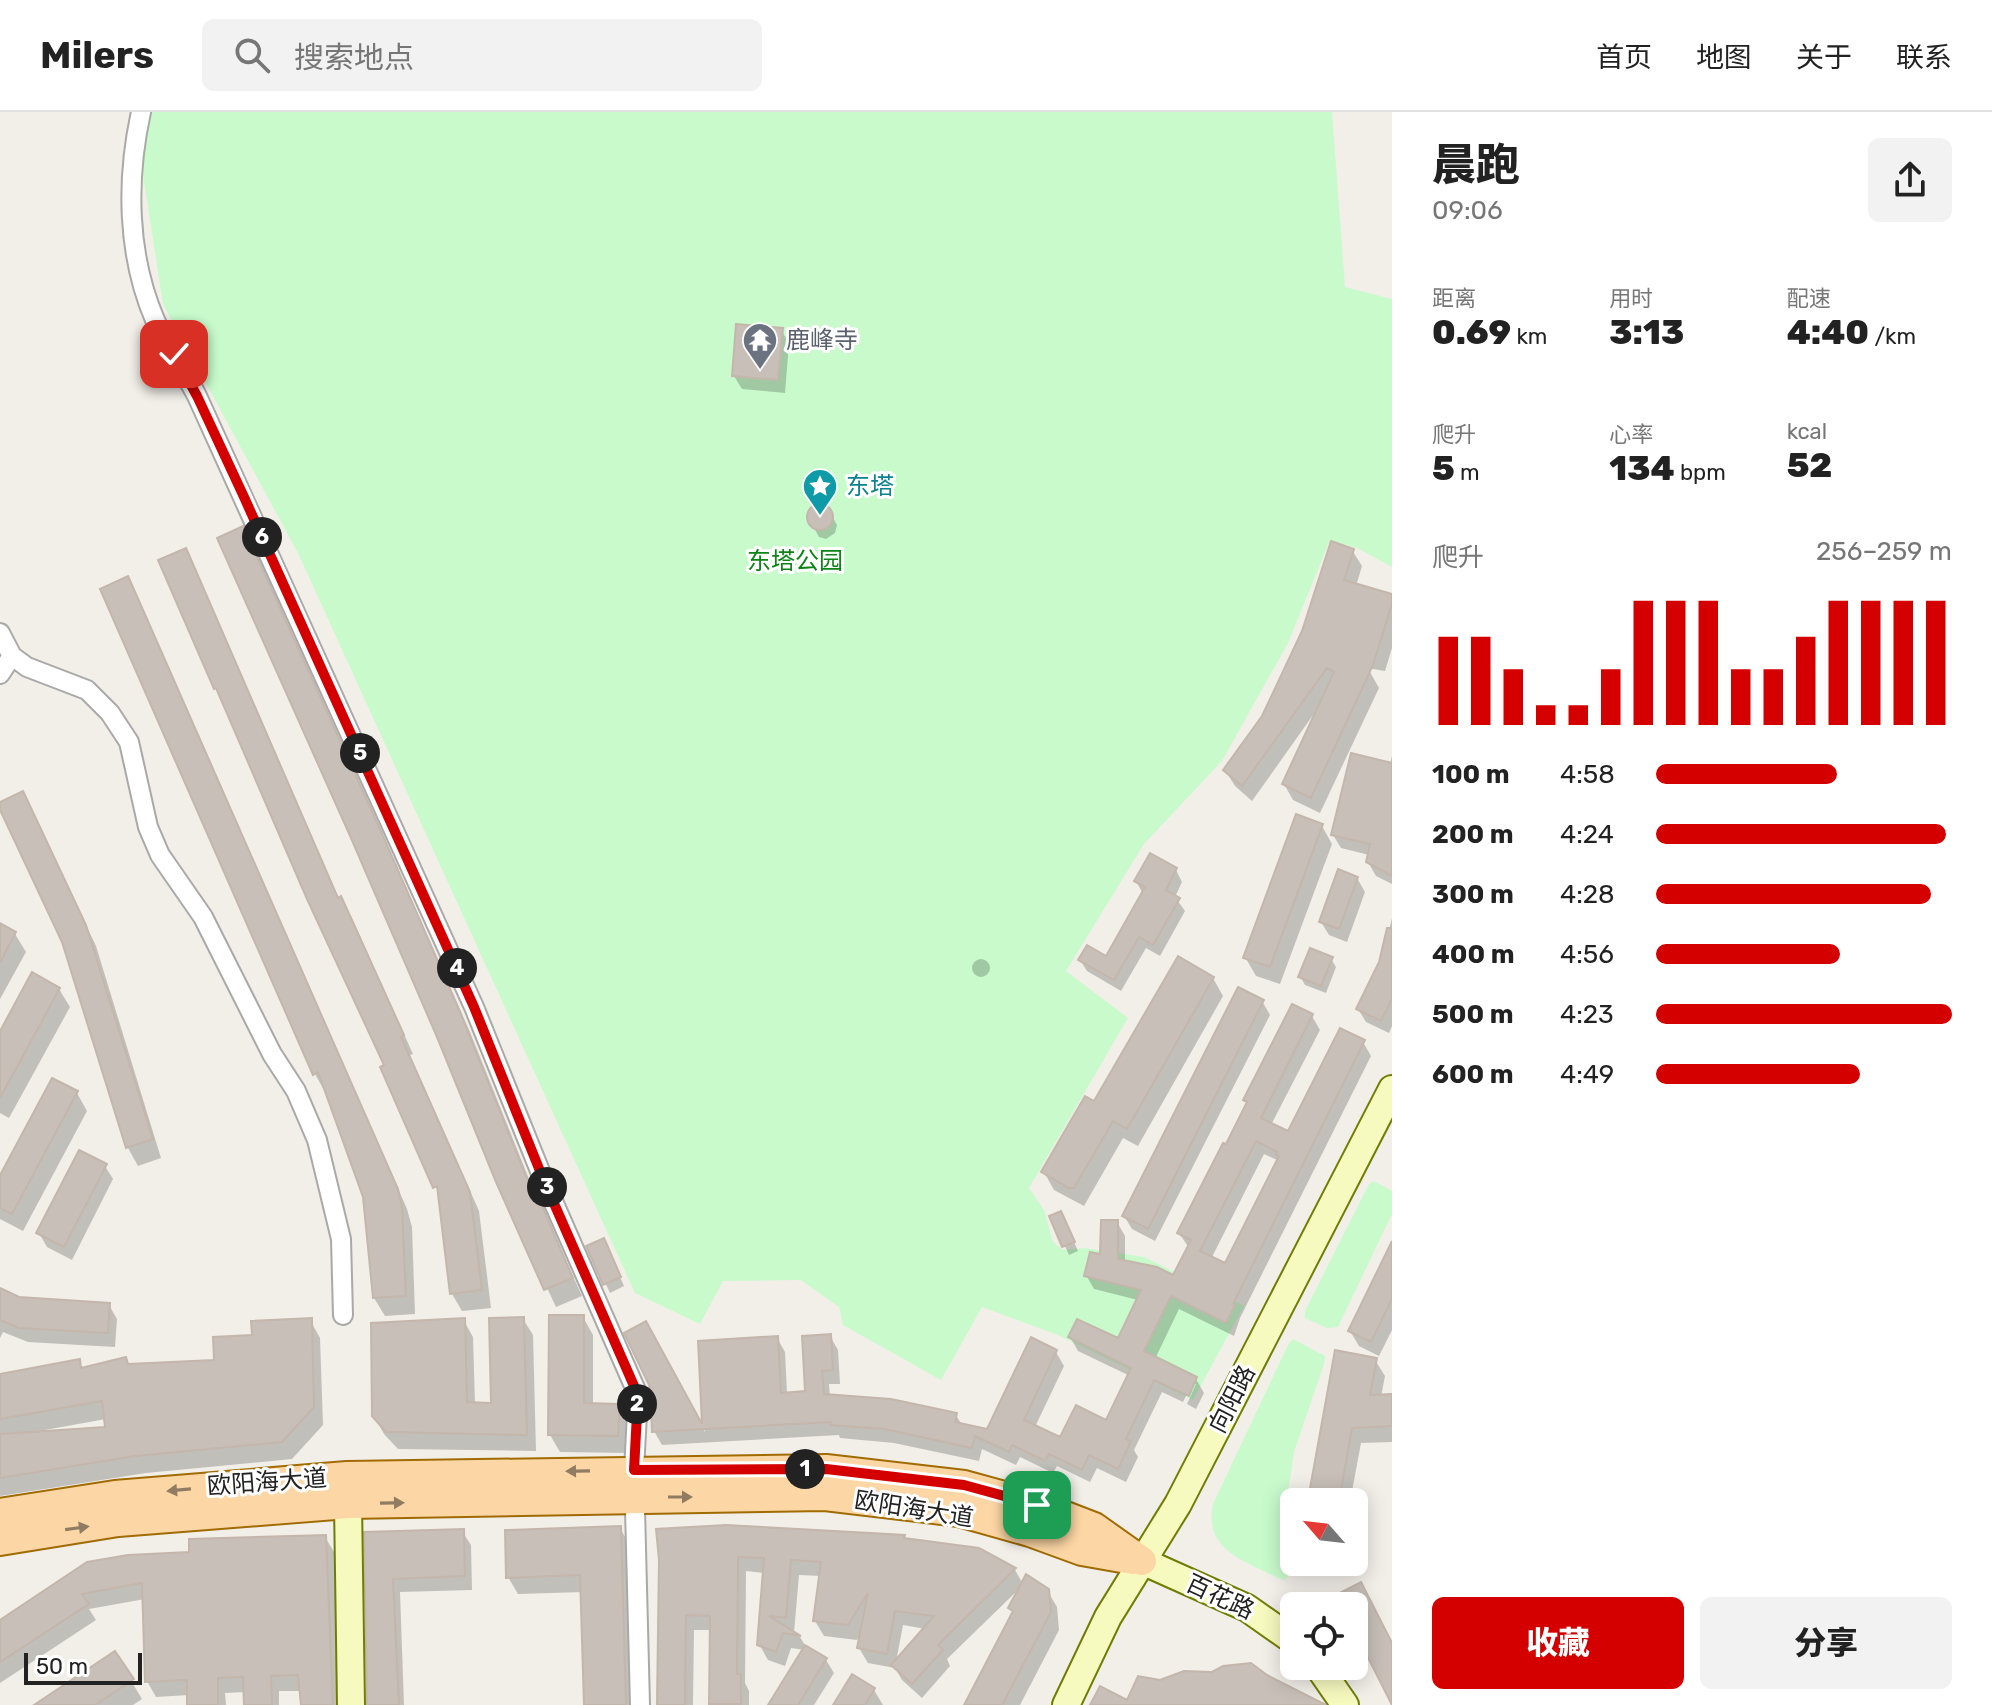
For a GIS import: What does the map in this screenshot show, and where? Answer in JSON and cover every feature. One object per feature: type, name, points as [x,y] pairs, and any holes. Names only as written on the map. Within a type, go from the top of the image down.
[{"type":"main road","name":"向阳路","points":[[1066,1705],[1108,1617],[1178,1504],[1392,1089]]},
{"type":"main road","name":"欧阳海大道","points":[[0,1541],[118,1522],[826,1469],[964,1485],[1037,1505],[1094,1527],[1142,1561]]},
{"type":"main road","name":"欧阳海大道","points":[[0,1513],[115,1495],[347,1476],[634,1484]]},
{"type":"main road","points":[[348,1504],[351,1705]]},
{"type":"main road","name":"百花路","points":[[1142,1561],[1247,1608],[1280,1631]]},
{"type":"main road","points":[[1328,1680],[1345,1705]]},
{"type":"street","points":[[141,112],[132,165],[131,225],[142,283],[155,321],[204,411],[468,992],[542,1176],[638,1395],[634,1484],[640,1705]]},
{"type":"street","points":[[0,633],[12,656],[27,667],[87,690],[110,713],[129,742],[148,827],[160,855],[203,917],[272,1054],[296,1091],[317,1140],[341,1239],[343,1315]]},
{"type":"street","points":[[0,674],[12,656]]},
{"type":"green space","name":"东塔公园","points":[[151,112],[1332,112],[1345,287],[1392,299],[1392,567],[1357,548],[1330,540],[1288,643],[1222,761],[1144,844],[1066,971],[1128,1018],[1029,1188],[1044,1210],[1053,1242],[1063,1250],[1085,1248],[1144,1257],[1244,1306],[1193,1400],[1058,1335],[982,1307],[941,1380],[843,1325],[839,1307],[801,1280],[723,1281],[700,1324],[635,1293],[298,553],[163,304],[140,155]]},
{"type":"green space","points":[[1374,1181],[1392,1191],[1392,1214],[1338,1327],[1327,1328],[1305,1318],[1305,1311],[1369,1184]]},
{"type":"green space","points":[[1293,1339],[1325,1356],[1294,1452],[1289,1488],[1280,1488],[1280,1576],[1288,1576],[1285,1580],[1229,1552],[1214,1533],[1212,1520],[1213,1504]]},
{"type":"building","points":[[736,324],[783,328],[778,380],[732,376]]},
{"type":"building","points":[[820,504],[830,507],[833,517],[830,527],[820,530],[810,527],[807,517],[810,507]]},
{"type":"building","points":[[243,526],[380,829],[460,1012],[528,1181],[531,1180],[573,1278],[544,1290],[496,1182],[351,838],[217,538]]},
{"type":"building","points":[[1331,541],[1354,549],[1344,580],[1392,594],[1392,604],[1373,665],[1311,798],[1282,784],[1334,672],[1327,668],[1242,786],[1223,770],[1262,716],[1302,631]]},
{"type":"building","points":[[186,548],[338,898],[341,896],[404,1035],[401,1037],[470,1192],[482,1290],[450,1294],[437,1186],[433,1188],[380,1067],[384,1065],[307,899],[158,560]]},
{"type":"building","points":[[128,576],[398,1189],[402,1207],[406,1296],[373,1298],[363,1197],[318,1072],[313,1075],[100,589]]},
{"type":"building","points":[[1351,753],[1392,763],[1392,876],[1366,862],[1370,844],[1331,835]]},
{"type":"building","points":[[23,791],[86,925],[153,1139],[126,1148],[62,942],[0,810],[0,802]]},
{"type":"building","points":[[1296,814],[1323,824],[1270,967],[1243,958]]},
{"type":"building","points":[[1150,853],[1177,868],[1166,890],[1180,898],[1153,945],[1139,937],[1114,980],[1078,960],[1087,945],[1106,956],[1145,887],[1134,881]]},
{"type":"building","points":[[1338,869],[1358,877],[1339,929],[1319,922]]},
{"type":"building","points":[[0,923],[16,932],[0,963]]},
{"type":"building","points":[[1387,928],[1392,928],[1392,999],[1381,1021],[1356,1009],[1379,962]]},
{"type":"building","points":[[1310,948],[1333,957],[1321,986],[1298,977]]},
{"type":"building","points":[[1178,956],[1214,977],[1127,1129],[1113,1121],[1074,1188],[1069,1188],[1041,1172],[1085,1096],[1094,1101]]},
{"type":"building","points":[[32,972],[60,988],[0,1098],[0,1031]]},
{"type":"building","points":[[1238,987],[1264,1000],[1148,1229],[1122,1216]]},
{"type":"building","points":[[1292,1004],[1313,1014],[1261,1118],[1288,1131],[1340,1028],[1365,1040],[1226,1323],[1171,1296],[1144,1351],[1197,1377],[1189,1396],[1154,1380],[1126,1439],[1131,1441],[1118,1469],[1089,1455],[1082,1470],[1049,1454],[1045,1461],[1012,1445],[1009,1452],[975,1436],[972,1448],[884,1429],[830,1425],[831,1422],[652,1432],[650,1387],[624,1333],[646,1321],[702,1424],[698,1341],[778,1336],[781,1393],[805,1391],[802,1336],[831,1334],[833,1370],[822,1371],[824,1394],[891,1399],[957,1413],[955,1422],[987,1429],[1031,1337],[1057,1350],[1024,1420],[1060,1437],[1076,1405],[1106,1420],[1131,1368],[1068,1337],[1077,1319],[1118,1338],[1141,1290],[1084,1276],[1090,1252],[1100,1254],[1101,1220],[1118,1220],[1118,1259],[1157,1267],[1173,1275],[1191,1240],[1177,1233],[1247,1102],[1243,1100]],"holes":[[[1256,1141],[1279,1156],[1225,1263],[1200,1251]]]},
{"type":"building","points":[[52,1078],[78,1091],[12,1214],[0,1208],[0,1175]]},
{"type":"building","points":[[79,1150],[107,1164],[64,1247],[36,1233]]},
{"type":"building","points":[[1061,1211],[1075,1242],[1062,1247],[1049,1216]]},
{"type":"building","points":[[604,1238],[621,1277],[603,1285],[586,1246]]},
{"type":"building","points":[[1392,1241],[1392,1299],[1371,1342],[1348,1331]]},
{"type":"building","points":[[0,1288],[19,1297],[110,1303],[108,1333],[19,1328],[0,1320]]},
{"type":"building","points":[[549,1315],[584,1315],[584,1403],[620,1404],[618,1436],[548,1435]]},
{"type":"building","points":[[524,1317],[527,1435],[386,1432],[372,1416],[371,1323],[465,1318],[467,1402],[491,1403],[489,1318]]},
{"type":"building","points":[[312,1318],[314,1407],[282,1442],[135,1456],[0,1478],[0,1434],[105,1427],[102,1401],[0,1419],[0,1374],[80,1359],[81,1368],[126,1357],[128,1364],[214,1360],[213,1337],[252,1335],[251,1321]]},
{"type":"building","points":[[1335,1350],[1377,1358],[1370,1395],[1392,1394],[1392,1426],[1352,1428],[1341,1488],[1310,1488]]},
{"type":"building","points":[[726,1525],[905,1535],[904,1538],[979,1548],[1016,1568],[938,1645],[943,1650],[912,1684],[891,1665],[934,1616],[895,1611],[887,1654],[857,1648],[868,1593],[848,1625],[813,1621],[821,1562],[791,1560],[786,1618],[769,1616],[801,1636],[783,1633],[776,1652],[757,1645],[764,1558],[738,1557],[737,1674],[741,1674],[741,1704],[709,1704],[710,1616],[686,1615],[685,1705],[657,1705],[659,1560],[656,1529]]},
{"type":"building","points":[[621,1526],[626,1705],[584,1705],[580,1575],[506,1578],[505,1530]]},
{"type":"building","points":[[464,1529],[465,1576],[393,1579],[399,1705],[367,1705],[364,1532]]},
{"type":"building","points":[[326,1535],[333,1705],[301,1705],[298,1675],[271,1676],[272,1705],[244,1705],[243,1677],[218,1678],[218,1705],[187,1705],[187,1680],[145,1682],[142,1583],[82,1594],[89,1604],[0,1662],[0,1620],[87,1562],[128,1555],[189,1552],[189,1539]]},
{"type":"building","points":[[1026,1574],[1049,1589],[1051,1612],[1002,1705],[964,1705],[1013,1611],[1008,1608]]},
{"type":"building","points":[[1361,1582],[1366,1592],[1342,1592]]},
{"type":"building","points":[[1368,1596],[1392,1643],[1392,1705],[1368,1658]]},
{"type":"building","points":[[805,1645],[827,1658],[798,1705],[768,1705]]},
{"type":"building","points":[[115,1651],[134,1679],[95,1705],[34,1705]]},
{"type":"building","points":[[1251,1663],[1267,1675],[1326,1705],[1090,1705],[1100,1686],[1127,1700],[1138,1676],[1160,1680],[1184,1671],[1212,1672],[1223,1666]]},
{"type":"building","points":[[852,1674],[875,1688],[865,1705],[833,1705]]},
{"type":"place","name":"鹿峰寺","points":[[760,371]]},
{"type":"place","name":"东塔","points":[[820,517]]},
{"type":"route","points":[[174,354],[244,497],[474,1007],[542,1176],[638,1395],[634,1470],[826,1469],[964,1485],[1037,1505]]}]
